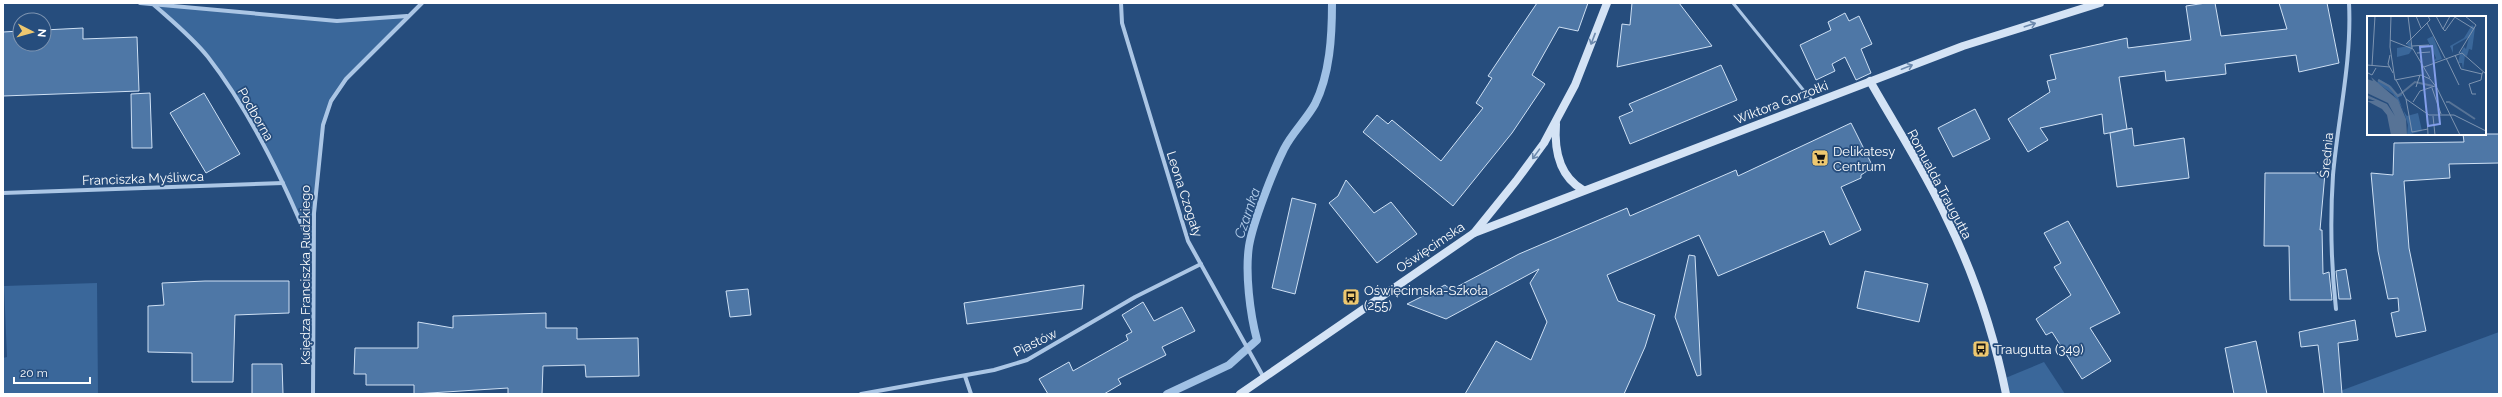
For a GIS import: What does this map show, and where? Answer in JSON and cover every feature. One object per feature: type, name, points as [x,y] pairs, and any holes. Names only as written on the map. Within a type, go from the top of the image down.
[{"type":"main road","name":"Oświęcimska","points":[[1240,394],[1474,233],[1516,182],[1557,121],[1575,85],[1607,3]]},
{"type":"main road","name":"Wiktora Gorzołki","points":[[1474,233],[1962,46],[2100,3]]},
{"type":"main road","name":"Romualda Traugutta","points":[[1870,81],[1933,191],[1958,243],[1990,331],[2006,394]]},
{"type":"main road","points":[[1557,121],[1558,156],[1563,171],[1568,179],[1583,190]]},
{"type":"street","points":[[140,3],[337,21],[407,16]]},
{"type":"street","name":"Księdza Franciszka Rudzkiego","points":[[313,394],[313,252],[319,147],[322,125],[331,101],[346,79],[407,16],[422,3]]},
{"type":"street","name":"Leona Czogały","points":[[1121,3],[1122,23],[1186,233],[1201,264],[1264,378]]},
{"type":"street","name":"Średnia","points":[[2336,309],[2332,267],[2333,175],[2345,84],[2349,3]]},
{"type":"street","name":"Podborna","points":[[153,4],[186,33],[207,56],[241,107],[283,183],[313,252]]},
{"type":"street","name":"Franciszka Myśliwca","points":[[3,193],[283,183]]},
{"type":"street","name":"Piastów","points":[[861,394],[965,376],[994,370],[1027,360],[1135,297],[1201,264]]},
{"type":"street","points":[[965,376],[971,394]]},
{"type":"lane","points":[[1733,3],[1813,102]]},
{"type":"shaded area","points":[[153,4],[337,21],[407,16],[363,61],[331,101],[323,125],[313,252],[279,176],[253,127],[224,79],[208,57],[189,36]]},
{"type":"shaded area","points":[[97,283],[98,394],[3,394],[3,358],[7,357],[4,286]]},
{"type":"shaded area","points":[[2499,332],[2499,394],[2332,394]]},
{"type":"shaded area","points":[[2044,362],[2065,394],[2006,394],[2003,379]]},
{"type":"building","points":[[1537,3],[1588,3],[1578,31],[1559,27],[1532,75],[1545,84],[1512,133],[1453,206],[1363,132],[1377,115],[1388,124],[1392,120],[1441,161],[1483,108],[1476,103],[1492,78],[1488,76]]},
{"type":"building","points":[[1632,3],[1679,3],[1712,46],[1617,67],[1622,24],[1630,25]]},
{"type":"building","points":[[2215,3],[2221,36],[2287,29],[2279,3],[2327,3],[2339,63],[2299,72],[2296,55],[2225,64],[2226,74],[2166,81],[2165,71],[2119,77],[2127,129],[2104,134],[2102,114],[2040,128],[2048,140],[2028,152],[2008,119],[2050,92],[2047,81],[2056,79],[2050,55],[2127,38],[2128,48],[2191,40],[2186,6]]},
{"type":"building","points":[[1845,13],[1849,21],[1859,16],[1872,44],[1861,49],[1871,73],[1856,80],[1845,57],[1832,64],[1835,71],[1816,80],[1800,45],[1831,30],[1828,22]]},
{"type":"building","points":[[83,28],[83,39],[137,37],[139,91],[3,96],[3,32],[12,31],[12,52],[52,52],[52,30]]},
{"type":"building","points":[[1721,65],[1737,100],[1630,144],[1619,117],[1633,111],[1629,104]]},
{"type":"building","points":[[150,93],[152,148],[132,148],[131,94]]},
{"type":"building","points":[[204,93],[240,154],[206,173],[170,113]]},
{"type":"building","points":[[1975,109],[1990,139],[1953,157],[1938,128]]},
{"type":"building","points":[[1851,123],[1873,167],[1861,175],[1861,178],[1841,187],[1861,230],[1830,245],[1824,231],[1718,276],[1699,235],[1607,275],[1618,301],[1655,315],[1645,347],[1624,394],[1465,394],[1496,341],[1531,360],[1547,322],[1530,283],[1539,269],[1446,319],[1407,304],[1445,285],[1451,290],[1519,254],[1627,208],[1630,216],[1736,170],[1738,176]]},
{"type":"building","points":[[2132,128],[2134,146],[2184,138],[2189,178],[2117,187],[2110,133]]},
{"type":"building","points":[[2499,134],[2499,163],[2449,164],[2450,178],[2404,181],[2409,248],[2426,331],[2396,337],[2391,313],[2399,311],[2398,298],[2388,299],[2378,251],[2371,173],[2393,175],[2394,143],[2464,142],[2463,135]]},
{"type":"building","points":[[2265,173],[2325,173],[2320,230],[2322,230],[2323,274],[2329,272],[2332,300],[2290,300],[2289,246],[2264,246]]},
{"type":"building","points":[[1346,180],[1374,213],[1391,202],[1417,234],[1377,263],[1329,203],[1338,196]]},
{"type":"building","points":[[1292,198],[1316,204],[1295,294],[1272,288]]},
{"type":"building","points":[[2068,221],[2120,313],[2090,328],[2111,361],[2082,379],[2052,332],[2046,335],[2036,319],[2071,295],[2054,267],[2061,263],[2044,233]]},
{"type":"building","points":[[1689,255],[1695,256],[1701,375],[1697,376],[1675,317]]},
{"type":"building","points":[[2346,269],[2351,299],[2339,299],[2336,271]]},
{"type":"building","points":[[1865,271],[1928,284],[1919,322],[1857,308]]},
{"type":"building","points":[[205,281],[289,281],[289,313],[235,315],[233,382],[192,382],[192,353],[148,352],[148,306],[164,305],[162,283]]},
{"type":"building","points":[[1084,285],[1082,309],[967,324],[964,303]]},
{"type":"building","points":[[748,289],[751,315],[730,317],[726,291]]},
{"type":"building","points":[[1143,302],[1154,321],[1182,307],[1195,331],[1162,347],[1166,355],[1118,379],[1121,384],[1104,394],[1048,394],[1039,379],[1069,362],[1073,371],[1128,340],[1126,335],[1132,332],[1122,315]]},
{"type":"building","points":[[546,313],[546,328],[577,328],[577,339],[638,338],[639,376],[586,377],[585,365],[543,366],[542,394],[508,394],[508,388],[414,394],[414,385],[366,385],[366,374],[354,374],[355,348],[418,348],[418,322],[453,328],[453,316]]},
{"type":"building","points":[[2355,320],[2358,340],[2338,343],[2342,394],[2324,394],[2318,345],[2301,347],[2299,332]]},
{"type":"building","points":[[2256,341],[2267,394],[2234,394],[2225,348]]},
{"type":"building","points":[[252,364],[282,364],[283,394],[252,394]]},
{"type":"waterway","name":"Czarnka","points":[[1167,394],[1229,365],[1257,340],[1250,306],[1248,281],[1248,257],[1251,236],[1274,170],[1284,149],[1315,104],[1320,92],[1329,55],[1332,3]]},
{"type":"place","name":"Delikatesy Centrum","points":[[1820,158]]},
{"type":"place","name":"Oświęcimska-Szkoła (255)","points":[[1351,297]]},
{"type":"place","name":"Traugutta (349)","points":[[1981,349]]}]
